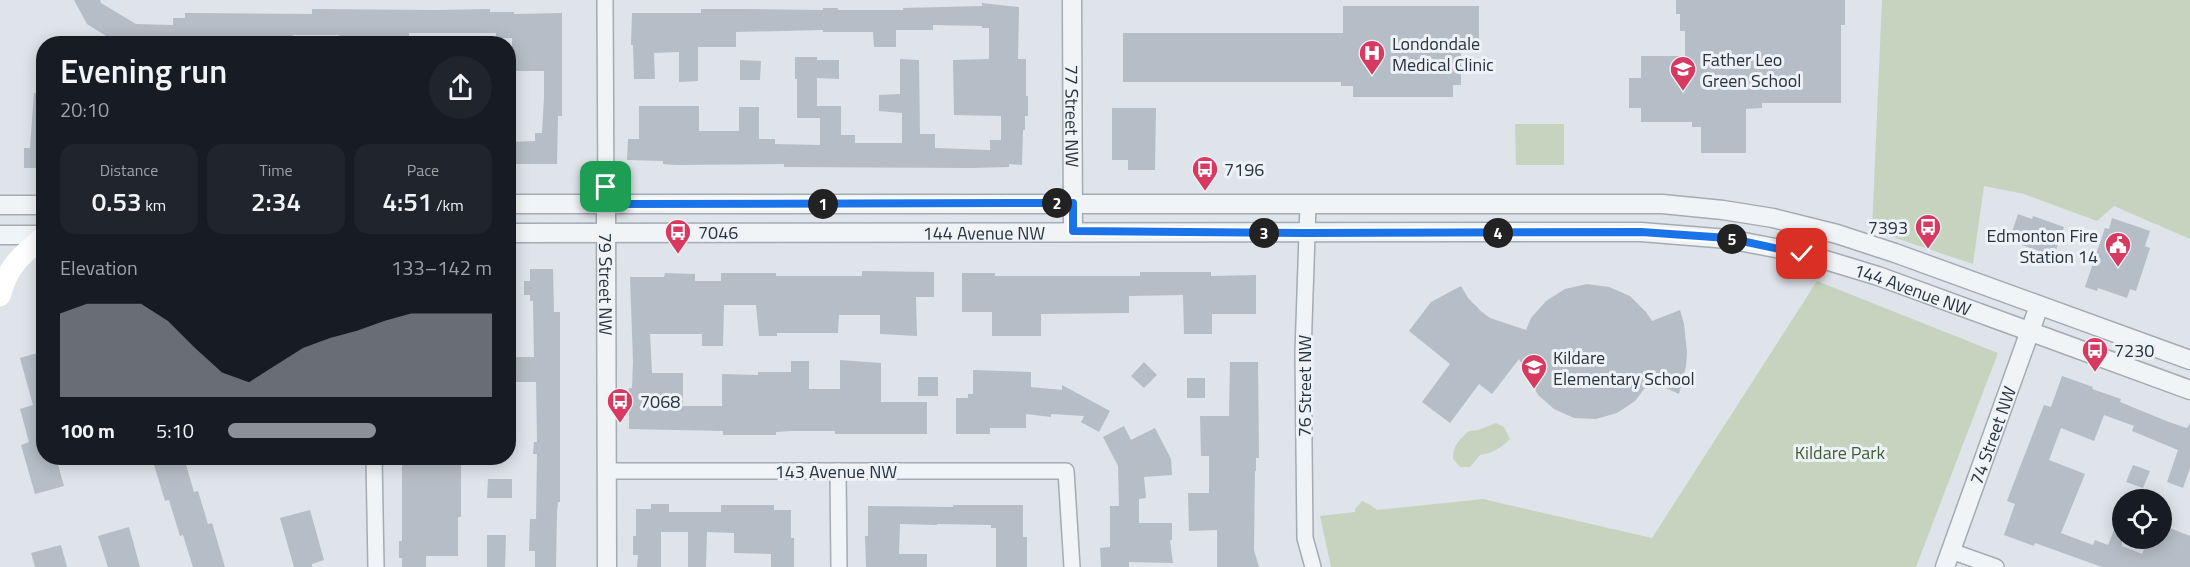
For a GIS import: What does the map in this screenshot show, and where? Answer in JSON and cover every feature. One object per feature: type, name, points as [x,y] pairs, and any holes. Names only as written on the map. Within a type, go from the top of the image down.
[{"type":"main road","points":[[0,296],[5,277],[19,256],[36,242]]},
{"type":"street","name":"79 Street NW","points":[[605,0],[607,567]]},
{"type":"street","name":"77 Street NW","points":[[1072,0],[1073,231]]},
{"type":"street","name":"144 Avenue NW","points":[[516,204],[1662,204],[1773,218],[1844,237],[1895,253],[2190,360]]},
{"type":"street","points":[[0,205],[36,205]]},
{"type":"street","name":"76 Street NW","points":[[1308,205],[1303,353],[1305,538],[1313,567]]},
{"type":"street","name":"144 Avenue NW","points":[[516,233],[1641,232],[1728,238],[1802,254],[1878,276],[2190,390]]},
{"type":"street","points":[[0,235],[36,236]]},
{"type":"street","name":"74 Street NW","points":[[1948,559],[2039,306]]},
{"type":"street","points":[[374,465],[376,567]]},
{"type":"street","name":"143 Avenue NW","points":[[607,471],[1066,471],[1072,567]]},
{"type":"street","points":[[838,471],[839,567]]},
{"type":"street","points":[[1948,559],[1996,567]]},
{"type":"green space","points":[[1882,0],[2190,0],[2190,239],[2114,206],[2097,221],[2024,194],[1984,186],[1973,264],[1872,230]]},
{"type":"green space","points":[[1515,124],[1564,124],[1564,165],[1516,165]]},
{"type":"green space","name":"Kildare Park","points":[[1817,281],[1998,353],[1916,567],[1331,567],[1320,516],[1355,512],[1362,501],[1377,510],[1483,499],[1652,538]]},
{"type":"green space","points":[[1496,423],[1504,427],[1510,439],[1496,450],[1480,455],[1470,467],[1460,467],[1453,459],[1455,446],[1469,431]]},
{"type":"building","points":[[74,0],[100,0],[101,3],[136,24],[173,25],[173,18],[185,18],[185,13],[312,14],[312,9],[490,9],[490,12],[514,12],[514,14],[562,13],[562,116],[558,116],[557,164],[516,164],[516,142],[535,141],[535,133],[542,133],[544,71],[516,71],[516,36],[496,36],[496,33],[409,33],[409,36],[106,36],[87,24]]},
{"type":"building","points":[[1676,0],[1845,0],[1845,25],[1841,25],[1841,103],[1762,103],[1762,108],[1746,109],[1746,153],[1701,153],[1701,127],[1692,127],[1692,122],[1641,122],[1641,108],[1629,108],[1629,78],[1641,78],[1641,56],[1685,56],[1685,31],[1680,31],[1680,14],[1676,14]]},
{"type":"building","points":[[982,3],[1019,7],[1018,59],[1026,59],[1026,96],[1028,96],[1028,116],[1025,116],[1025,130],[1023,130],[1022,165],[971,168],[784,167],[784,164],[675,165],[663,164],[663,161],[627,160],[628,139],[639,139],[639,106],[699,106],[699,131],[739,131],[739,107],[759,107],[759,139],[775,139],[775,144],[820,145],[820,118],[797,118],[795,57],[839,60],[839,79],[817,78],[817,106],[841,106],[841,135],[855,135],[855,143],[902,143],[902,113],[879,111],[879,95],[900,94],[900,59],[919,60],[920,134],[935,134],[935,148],[990,150],[990,140],[1001,140],[1001,116],[954,115],[953,60],[989,59],[989,28],[933,25],[933,30],[896,30],[896,47],[874,47],[873,32],[823,32],[823,30],[736,32],[736,47],[698,47],[698,81],[679,82],[679,52],[654,53],[655,79],[634,79],[633,45],[631,45],[632,13],[701,13],[701,9],[903,10],[903,8],[982,6]]},
{"type":"building","points":[[1343,6],[1479,6],[1479,40],[1461,40],[1461,85],[1453,85],[1453,97],[1353,97],[1353,86],[1341,86],[1341,82],[1123,82],[1123,33],[1343,33]]},
{"type":"building","points":[[740,60],[761,61],[760,80],[740,80]]},
{"type":"building","points":[[34,93],[36,93],[36,168],[24,168],[24,148],[30,148]]},
{"type":"building","points":[[1112,108],[1156,108],[1155,170],[1128,170],[1128,160],[1112,160]]},
{"type":"building","points":[[2018,214],[2032,219],[2033,216],[2064,227],[2054,256],[2022,245],[2025,236],[2012,232]]},
{"type":"building","name":"Edmonton Fire Station 14","points":[[2112,218],[2150,231],[2145,246],[2150,248],[2136,291],[2130,289],[2127,298],[2098,288],[2097,291],[2085,287],[2105,228],[2109,229]]},
{"type":"building","points":[[530,269],[553,269],[554,312],[560,312],[560,502],[558,502],[557,512],[556,567],[535,567],[535,551],[529,551],[530,519],[536,519],[537,454],[533,454],[534,442],[537,442],[536,382],[516,382],[516,357],[534,357],[533,301],[530,301],[530,295],[524,295],[524,281],[530,281]]},
{"type":"building","points":[[862,271],[934,272],[934,297],[916,297],[917,336],[880,334],[880,315],[839,315],[838,333],[777,333],[777,336],[759,336],[756,305],[724,305],[723,346],[702,346],[702,334],[650,334],[652,373],[683,373],[683,406],[722,406],[722,374],[758,375],[758,372],[791,372],[791,361],[809,361],[809,389],[840,389],[840,360],[881,363],[881,402],[927,402],[927,434],[835,434],[835,431],[791,431],[776,432],[776,435],[723,435],[723,431],[629,429],[629,388],[632,388],[633,361],[630,277],[664,277],[665,273],[695,274],[695,281],[721,281],[721,273],[776,273],[776,276],[862,276]]},
{"type":"building","points":[[1140,272],[1211,272],[1211,276],[1256,275],[1256,314],[1212,314],[1212,334],[1184,334],[1183,295],[1129,296],[1129,313],[1041,314],[1041,336],[992,336],[992,312],[962,312],[962,273],[995,273],[995,276],[1140,276]]},
{"type":"building","points":[[1587,284],[1609,287],[1630,296],[1652,321],[1680,310],[1687,352],[1679,394],[1650,381],[1635,401],[1617,413],[1596,419],[1574,418],[1554,409],[1538,395],[1519,359],[1492,394],[1479,384],[1450,423],[1422,402],[1450,364],[1409,331],[1431,302],[1461,286],[1468,298],[1490,318],[1526,330],[1531,318],[1546,301],[1565,289]]},
{"type":"building","points":[[36,353],[36,465],[58,465],[64,486],[35,494],[21,445],[29,442],[20,409],[33,405],[20,358]]},
{"type":"building","points":[[1144,362],[1157,375],[1144,388],[1131,376]]},
{"type":"building","points":[[1230,362],[1258,362],[1259,458],[1256,458],[1255,471],[1254,550],[1259,567],[1217,567],[1217,530],[1189,531],[1188,493],[1209,493],[1209,456],[1201,456],[1200,416],[1229,416]]},
{"type":"building","points":[[973,370],[1031,372],[1031,387],[1062,390],[1062,385],[1110,411],[1099,432],[1081,422],[1084,416],[1051,414],[1051,417],[1026,414],[1026,428],[990,428],[990,434],[956,434],[956,398],[968,398],[968,394],[973,394]]},
{"type":"building","points":[[2062,376],[2121,399],[2120,402],[2169,422],[2187,428],[2190,423],[2190,468],[2183,488],[2167,482],[2178,450],[2132,431],[2134,426],[2104,415],[2094,441],[2061,428],[2049,460],[2085,474],[2061,533],[2093,545],[2095,540],[2108,545],[2112,535],[2112,549],[2130,549],[2142,554],[2144,549],[2172,549],[2172,529],[2190,536],[2190,567],[2102,567],[2035,543],[2034,546],[2004,535],[2015,504],[2007,501],[2044,405],[2051,407]]},
{"type":"building","points":[[918,377],[938,377],[938,396],[918,396]]},
{"type":"building","points":[[1187,378],[1205,378],[1205,398],[1187,398]]},
{"type":"building","points":[[1124,426],[1131,440],[1155,428],[1171,459],[1172,475],[1144,477],[1146,498],[1139,499],[1139,523],[1172,523],[1172,540],[1170,540],[1173,563],[1129,562],[1129,567],[1101,567],[1100,548],[1110,547],[1110,506],[1119,506],[1118,466],[1103,437]]},
{"type":"building","points":[[154,465],[186,465],[194,492],[198,491],[208,524],[212,523],[225,567],[193,567],[169,500],[165,501]]},
{"type":"building","points":[[402,465],[461,465],[458,556],[426,556],[426,567],[402,567],[402,558],[399,558],[399,541],[402,541]]},
{"type":"building","points":[[2133,465],[2150,471],[2143,488],[2126,482]]},
{"type":"building","points":[[488,479],[512,479],[512,498],[487,498]]},
{"type":"building","points":[[651,504],[669,504],[669,512],[721,512],[721,505],[774,505],[774,510],[791,510],[794,567],[771,567],[771,554],[734,553],[734,533],[707,532],[706,567],[688,567],[688,532],[661,532],[661,567],[637,567],[638,555],[633,555],[636,509],[651,509]]},
{"type":"building","points":[[953,505],[1023,505],[1023,537],[1027,537],[1027,567],[996,567],[996,528],[991,528],[991,525],[900,524],[899,554],[927,554],[927,567],[866,567],[865,536],[868,536],[868,506],[953,507]]},
{"type":"building","points":[[310,510],[324,560],[312,564],[312,567],[294,567],[280,518]]},
{"type":"building","points":[[129,527],[140,567],[108,567],[98,536]]},
{"type":"building","points":[[487,535],[506,535],[505,567],[487,567]]},
{"type":"building","points":[[61,545],[67,567],[35,567],[31,553]]},
{"type":"place","name":"Londondale Medical Clinic","points":[[1372,76]]},
{"type":"place","name":"Father Leo Green School","points":[[1683,92]]},
{"type":"place","name":"7196","points":[[1205,192]]},
{"type":"place","name":"7393","points":[[1928,250]]},
{"type":"place","name":"7046","points":[[678,255]]},
{"type":"place","name":"Edmonton Fire Station 14","points":[[2118,268]]},
{"type":"place","name":"7230","points":[[2095,373]]},
{"type":"place","name":"Kildare Elementary School","points":[[1534,390]]},
{"type":"place","name":"7068","points":[[620,424]]},
{"type":"route","points":[[606,187],[606,204],[1073,203],[1073,231],[1641,232],[1728,238],[1802,254]]}]
